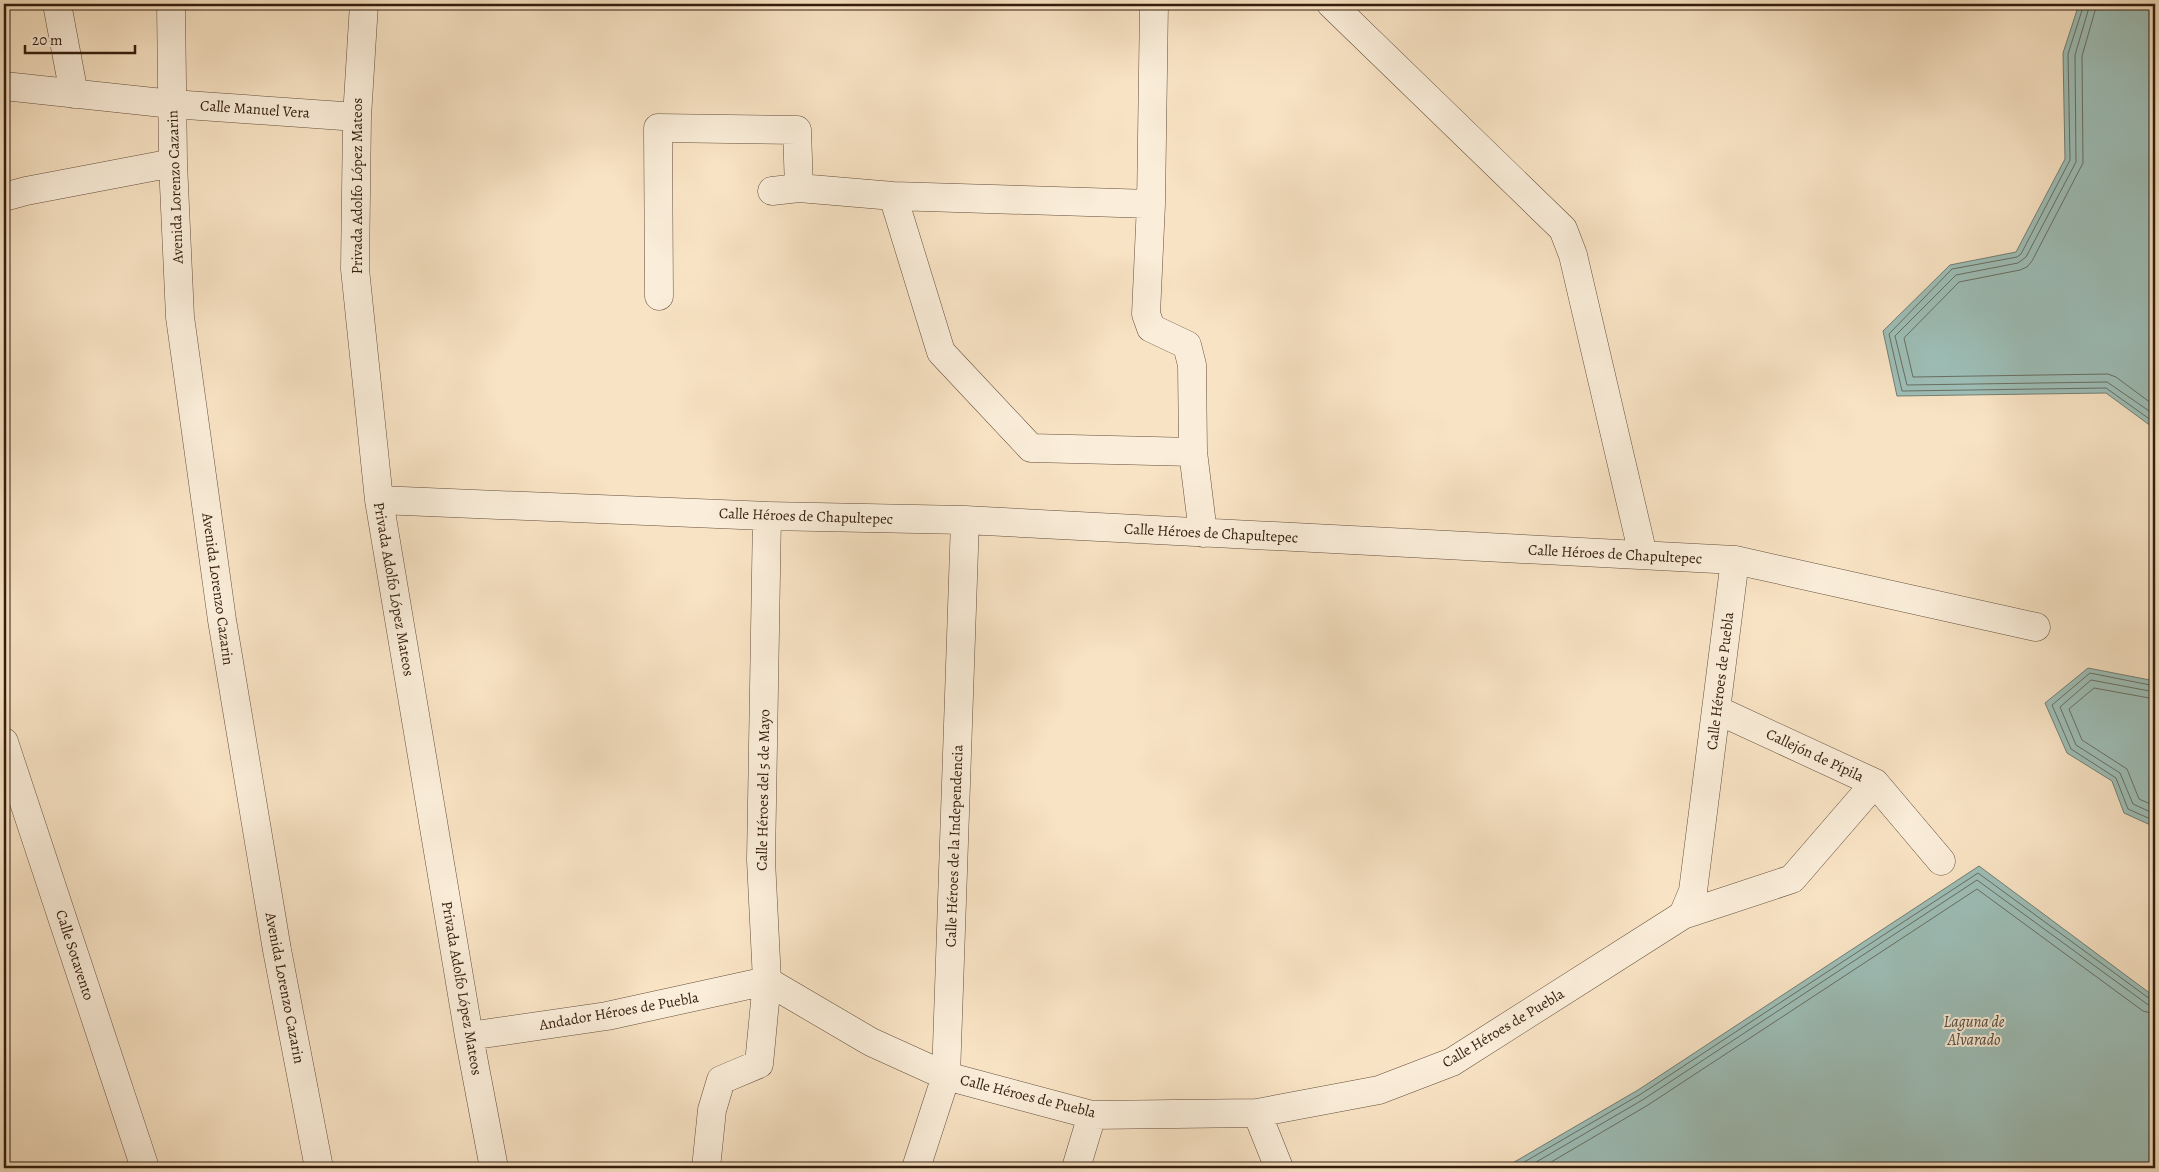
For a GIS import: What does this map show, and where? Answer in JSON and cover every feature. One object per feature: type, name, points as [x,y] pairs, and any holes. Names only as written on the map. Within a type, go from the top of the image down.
[{"type":"street","points":[[57,4],[74,94]]},
{"type":"street","name":"Avenida Lorenzo Cazarin","points":[[171,4],[173,163],[180,318],[222,620],[277,950],[319,1168]]},
{"type":"street","name":"Privada Adolfo López Mateos","points":[[364,4],[357,116],[355,269],[379,500],[469,1036],[494,1168]]},
{"type":"street","points":[[1154,4],[1151,204],[1146,314],[1151,328],[1187,345],[1192,365],[1192,452],[1203,533]]},
{"type":"street","points":[[1331,4],[1563,229],[1573,255],[1643,556]]},
{"type":"street","name":"Calle Manuel Vera","points":[[4,86],[172,104],[357,116]]},
{"type":"street","points":[[659,296],[658,128],[797,130],[799,188]]},
{"type":"street","points":[[4,197],[26,191],[173,163]]},
{"type":"street","points":[[772,191],[799,188],[893,196],[1151,204]]},
{"type":"street","points":[[893,196],[941,352],[1031,448],[1192,452]]},
{"type":"street","name":"Calle Héroes de Chapultepec","points":[[379,500],[767,516],[965,520],[1734,560],[2036,627]]},
{"type":"street","name":"Calle Héroes del 5 de Mayo","points":[[706,1168],[712,1110],[721,1080],[759,1064],[767,982],[761,860],[767,516]]},
{"type":"street","name":"Calle Héroes de la Independencia","points":[[916,1168],[946,1076],[965,520]]},
{"type":"street","name":"Calle Héroes de Puebla","points":[[767,982],[871,1042],[946,1076],[1092,1115],[1258,1113],[1379,1090],[1452,1062],[1683,915],[1693,891],[1717,710],[1734,560]]},
{"type":"street","name":"Callejón de Pípila","points":[[1717,710],[1875,783],[1940,861]]},
{"type":"street","name":"Calle Sotavento","points":[[4,742],[145,1168]]},
{"type":"street","points":[[1683,915],[1792,879],[1875,783]]},
{"type":"street","name":"Andador Héroes de Puebla","points":[[469,1036],[607,1016],[767,982]]},
{"type":"street","points":[[1258,1113],[1279,1168]]},
{"type":"street","points":[[1076,1168],[1092,1115]]},
{"type":"water","points":[[2079,4],[2155,4],[2155,429],[2106,393],[1897,396],[1883,331],[1950,265],[2016,252],[2065,159],[2063,53]]},
{"type":"water","points":[[2088,668],[2155,681],[2155,827],[2124,813],[2112,781],[2067,753],[2045,703]]},
{"type":"water","name":"Laguna de Alvarado","points":[[1979,866],[2155,997],[2155,1168],[1504,1168],[1638,1090]]}]
